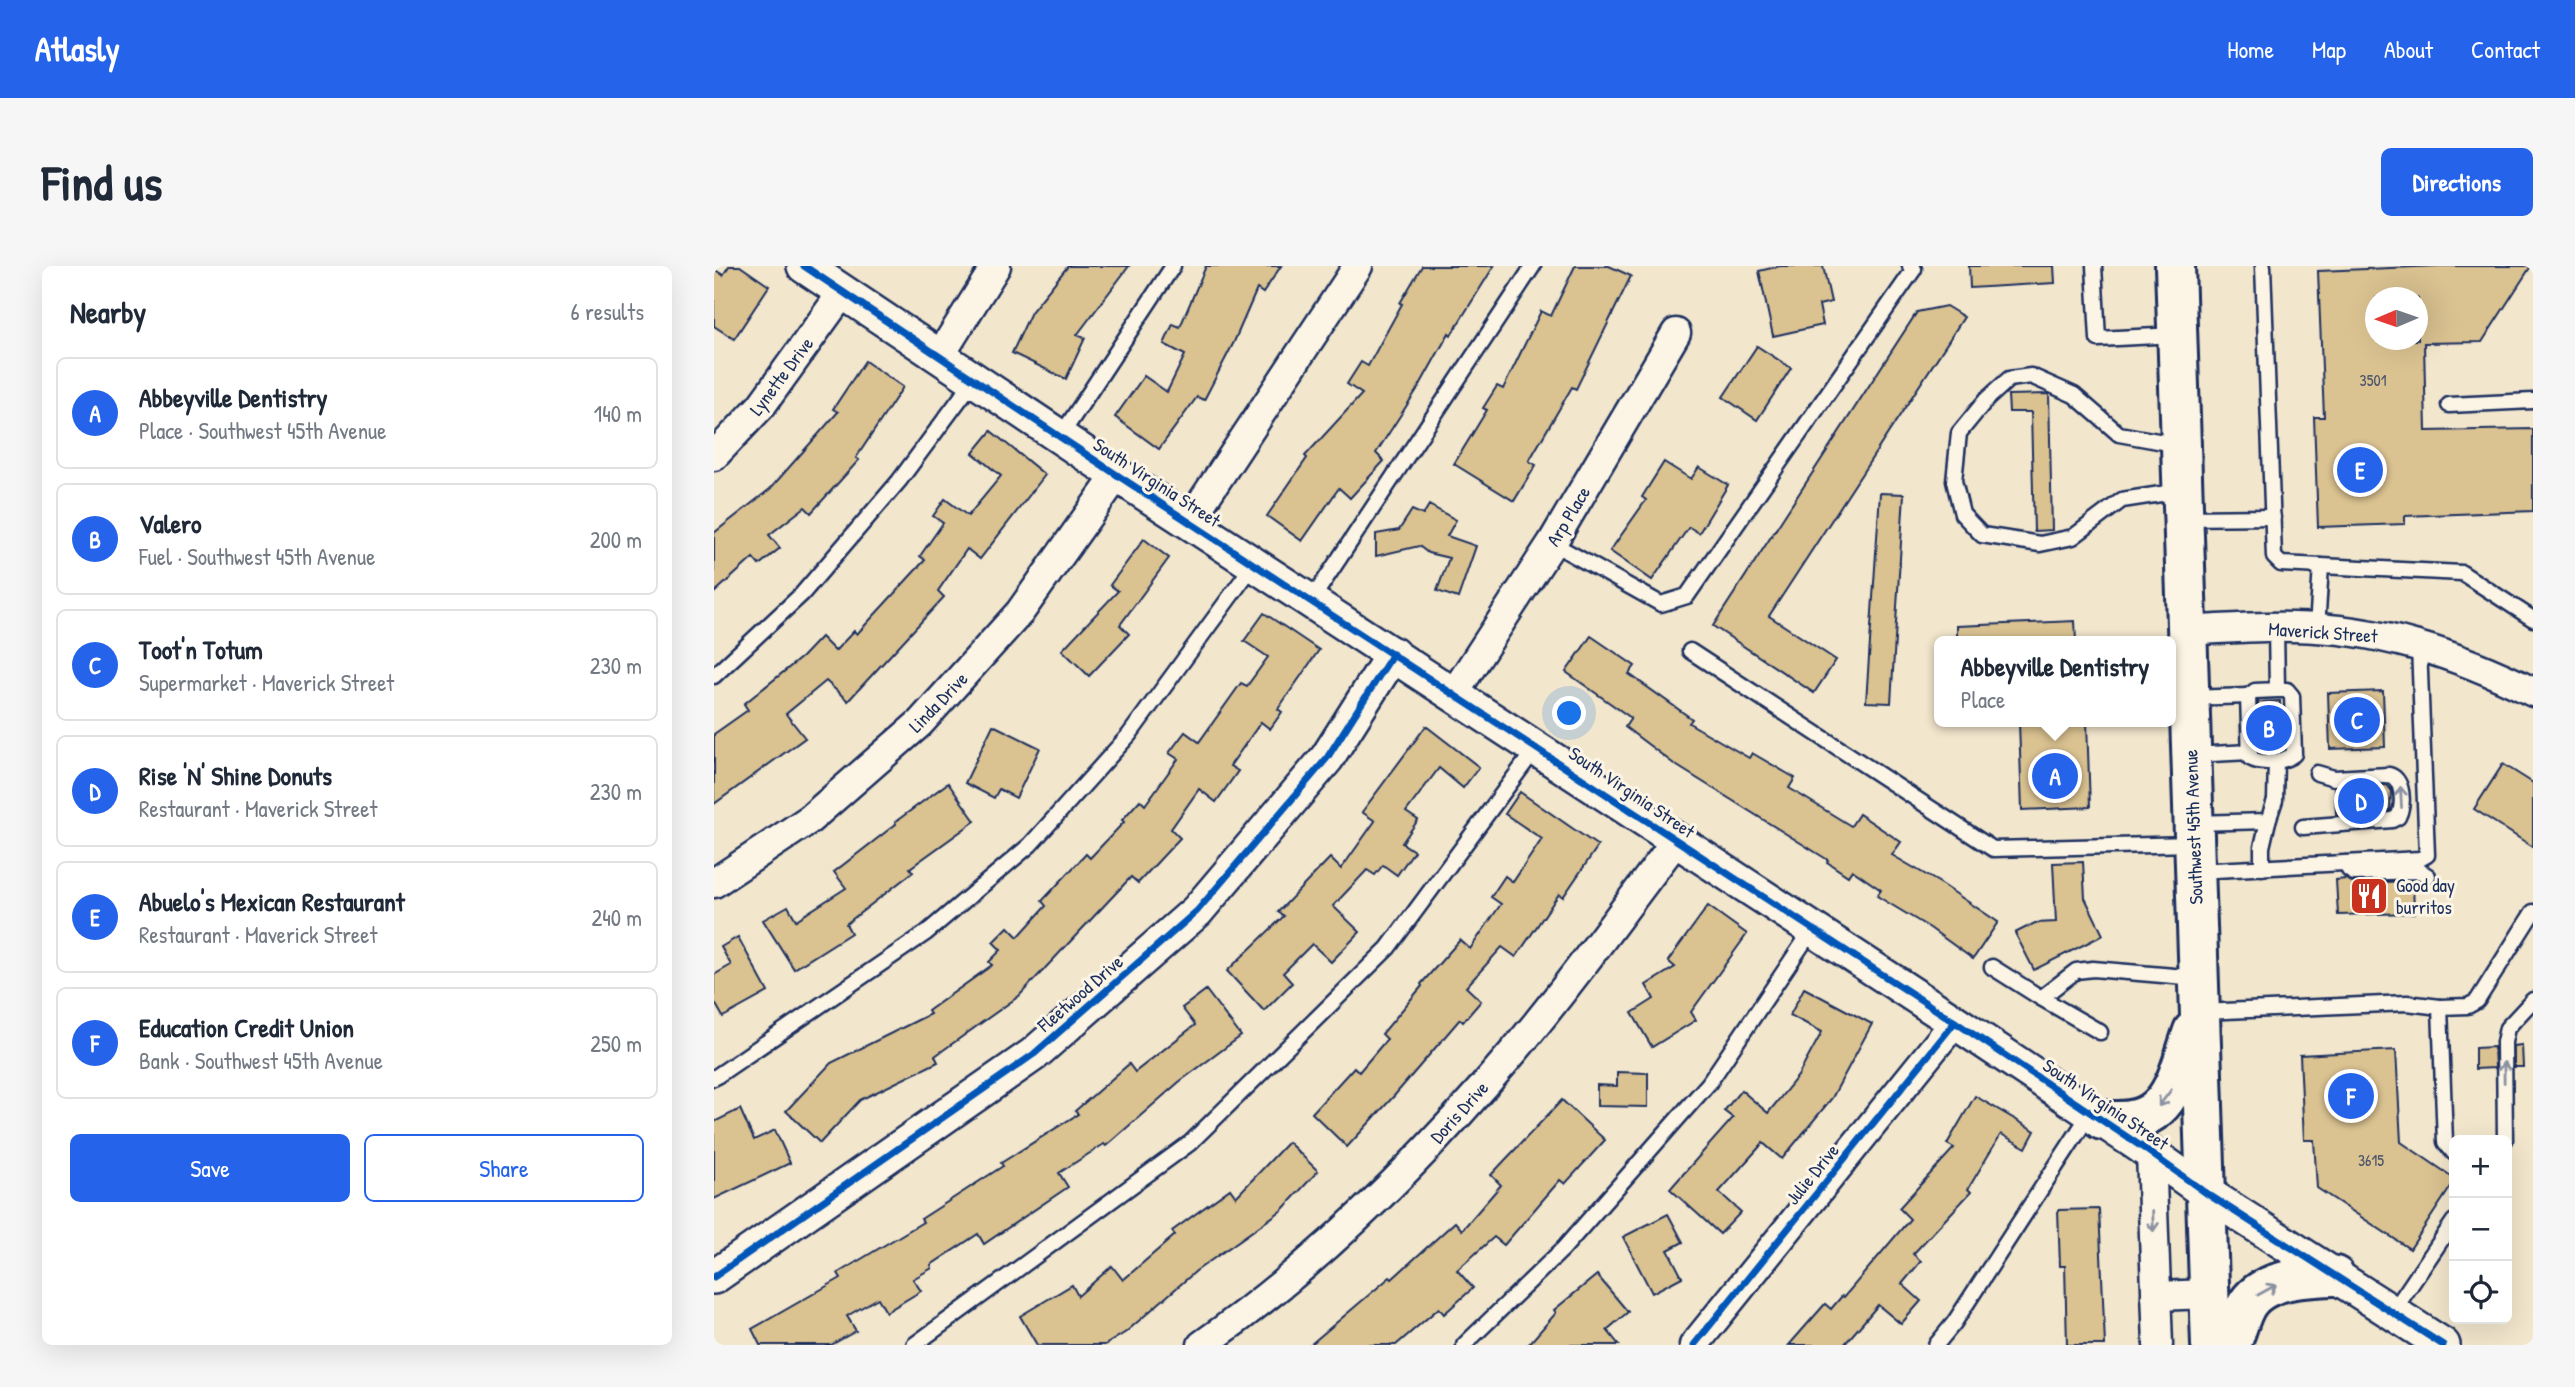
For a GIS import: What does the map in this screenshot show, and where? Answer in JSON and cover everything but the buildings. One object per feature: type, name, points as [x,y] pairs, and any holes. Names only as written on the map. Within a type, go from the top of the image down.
[{"type":"main road","name":"Southwest 45th Avenue","points":[[2175,266],[2211,1345]]},
{"type":"main road","points":[[2096,1116],[2121,1123],[2141,1119],[2171,1094],[2199,995]]},
{"type":"main road","points":[[2231,1345],[2246,1306],[2265,1288],[2303,1277],[2335,1276]]},
{"type":"street","points":[[939,357],[996,266]]},
{"type":"street","points":[[1189,522],[1358,266]]},
{"type":"street","name":"South Virginia Street","points":[[806,267],[1117,475],[2096,1116],[2206,1193],[2443,1345]]},
{"type":"street","name":"Lynette Drive","points":[[714,456],[761,406],[843,292]]},
{"type":"street","name":"Arp Place","points":[[1453,695],[1552,543],[1676,333]]},
{"type":"street","name":"Linda Drive","points":[[714,883],[810,819],[920,723],[1020,612],[1117,475]]},
{"type":"street","name":"Maverick Street","points":[[2186,631],[2317,628],[2381,636],[2490,671],[2533,692]]},
{"type":"street","name":"Fleetwood Drive","points":[[714,1277],[1034,1054],[1197,911],[1327,758],[1393,654]]},
{"type":"street","name":"Doris Drive","points":[[1202,1345],[1242,1317],[1381,1197],[1514,1051],[1676,841]]},
{"type":"street","name":"Julie Drive","points":[[1694,1345],[1955,1023]]},
{"type":"street","points":[[2151,1153],[2158,1345]]},
{"type":"street","points":[[2156,1296],[2209,1294]]},
{"type":"lane","points":[[1060,437],[1173,266]]},
{"type":"lane","points":[[1311,601],[1532,266]]},
{"type":"lane","points":[[1552,543],[1661,604],[1687,596],[1914,269],[1910,266]]},
{"type":"lane","points":[[2094,266],[2098,338],[2177,335]]},
{"type":"lane","points":[[2263,266],[2274,557],[2281,564],[2462,573],[2533,619]]},
{"type":"lane","points":[[2180,445],[2119,434],[2074,395],[2031,376],[2009,379],[1986,400],[1959,433],[1954,481],[1962,514],[1982,534],[2040,544],[2073,537],[2122,500],[2273,517]]},
{"type":"lane","points":[[714,676],[802,594],[899,481],[974,380]]},
{"type":"lane","points":[[2449,405],[2533,401]]},
{"type":"lane","points":[[714,1078],[926,933],[1030,845],[1129,735],[1254,564]]},
{"type":"lane","points":[[2317,628],[2321,566]]},
{"type":"lane","points":[[2276,627],[2277,690]]},
{"type":"lane","points":[[2193,846],[2262,868],[2420,859],[2427,855],[2419,646]]},
{"type":"lane","points":[[1690,651],[1993,849],[2193,846],[2268,821]]},
{"type":"lane","points":[[2188,698],[2248,696],[2255,691],[2287,690],[2292,696],[2286,714],[2287,740],[2294,754],[2287,760],[2256,761],[2250,758],[2254,715],[2248,696]]},
{"type":"lane","points":[[2190,755],[2253,745]]},
{"type":"lane","points":[[914,1345],[1190,1143],[1388,948],[1536,748]]},
{"type":"lane","points":[[2262,868],[2262,847],[2275,800],[2277,761]]},
{"type":"lane","points":[[2303,827],[2392,820],[2398,817],[2401,811],[2400,783],[2395,777],[2334,778],[2317,773]]},
{"type":"lane","points":[[2346,863],[2354,873],[2420,871],[2428,876]]},
{"type":"lane","points":[[2041,998],[2076,971],[2093,969],[2199,995],[2407,1003],[2440,1007],[2468,1006],[2477,1001],[2533,912]]},
{"type":"lane","points":[[1464,1345],[1563,1249],[1709,1083],[1812,930]]},
{"type":"lane","points":[[1992,967],[2100,1032]]},
{"type":"lane","points":[[2505,1135],[2504,1042],[2507,1028],[2533,1000]]},
{"type":"lane","points":[[2440,1007],[2445,1142],[2449,1147]]},
{"type":"lane","points":[[1936,1345],[1954,1323],[2096,1116]]},
{"type":"lane","points":[[2392,1313],[2449,1228]]},
{"type":"cycle path","points":[[804,266],[1117,475],[1955,1022],[2206,1193],[2443,1345]]},
{"type":"cycle path","points":[[714,1277],[1034,1054],[1197,911],[1327,758],[1393,654]]},
{"type":"cycle path","points":[[1694,1345],[1955,1022]]},
{"type":"place","name":"Abuelo's Mexican Restaurant","points":[[2360,470]]},
{"type":"place","name":"Toot'n Totum","points":[[2357,720]]},
{"type":"place","name":"Valero","points":[[2269,728]]},
{"type":"place","name":"Abbeyville Dentistry","points":[[2055,776]]},
{"type":"place","name":"Rise 'N' Shine Donuts","points":[[2361,801]]},
{"type":"place","name":"Good day burritos","points":[[2369,896]]},
{"type":"place","name":"Education Credit Union","points":[[2351,1096]]}]
